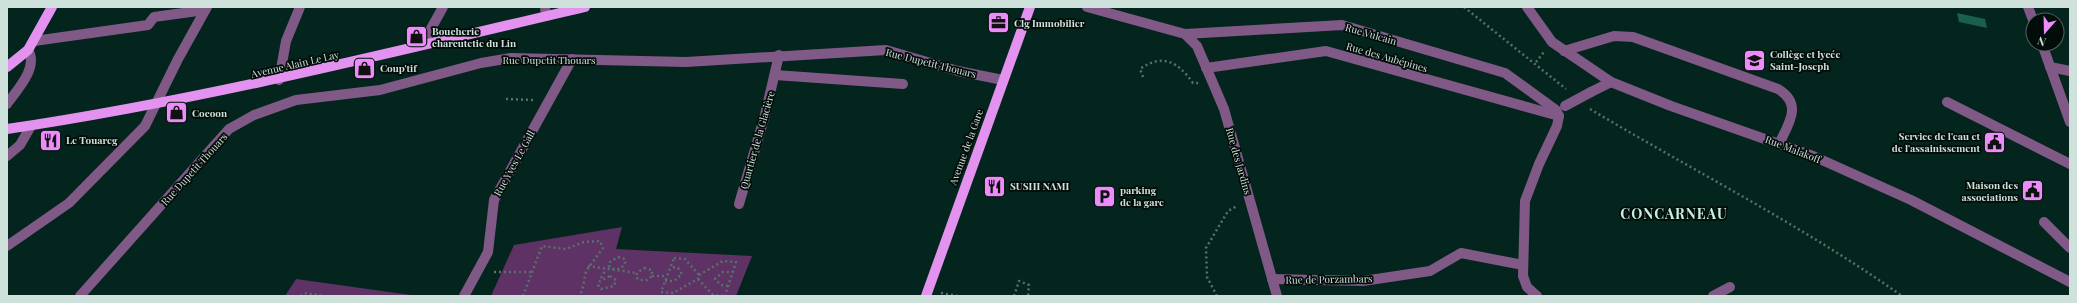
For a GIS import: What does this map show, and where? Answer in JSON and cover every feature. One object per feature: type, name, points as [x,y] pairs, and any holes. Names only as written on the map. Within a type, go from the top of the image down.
[{"type":"main road","points":[[7,67],[28,50],[52,7]]},
{"type":"main road","name":"Avenue Alain Le Lay","points":[[7,129],[155,106],[279,80],[422,45],[545,11],[585,7]]},
{"type":"main road","name":"Avenue de la Gare","points":[[926,296],[1030,7]]},
{"type":"street","points":[[279,80],[286,41],[300,7]]},
{"type":"street","points":[[422,45],[443,7]]},
{"type":"street","name":"Rue Vulcain","points":[[1087,7],[1185,34],[1342,26],[1505,73],[1560,111]]},
{"type":"street","name":"Rue Malakoff","points":[[1527,7],[1552,42],[1611,82],[1671,106],[1813,156],[1911,200],[2070,282]]},
{"type":"street","points":[[34,41],[148,25],[154,17],[206,9]]},
{"type":"street","points":[[7,246],[70,203],[145,126],[206,9]]},
{"type":"street","name":"Rue des Jardins","points":[[1185,34],[1197,46],[1224,109],[1277,296]]},
{"type":"street","points":[[1564,51],[1614,36],[1633,37],[1665,50],[1778,89],[1788,94],[1792,100],[1793,111],[1779,144]]},
{"type":"street","points":[[7,104],[32,63],[32,58],[28,50]]},
{"type":"street","name":"Rue Dupetit Thouars","points":[[80,296],[230,129],[254,116],[296,100],[380,90],[481,63],[511,58],[686,62],[778,55],[886,50],[958,71],[1003,80]]},
{"type":"street","name":"Rue des Aubépines","points":[[1206,68],[1326,51],[1560,111]]},
{"type":"street","points":[[2045,52],[2070,122]]},
{"type":"street","name":"Quartier de la Glacière","points":[[739,204],[765,115],[775,75],[778,55]]},
{"type":"street","name":"Rue Yves Le Gall","points":[[464,296],[488,252],[494,200],[572,59]]},
{"type":"street","points":[[2050,67],[2070,71]]},
{"type":"street","points":[[775,75],[903,84]]},
{"type":"street","points":[[1537,296],[1527,287],[1523,276],[1525,201],[1539,164],[1557,126],[1560,111],[1611,82]]},
{"type":"street","points":[[1947,102],[2070,164]]},
{"type":"street","points":[[7,156],[20,145],[31,126]]},
{"type":"street","points":[[2044,222],[2070,248]]},
{"type":"street","name":"Rue de Porzambars","points":[[1272,279],[1363,281],[1430,271],[1461,253],[1523,265]]},
{"type":"street","points":[[1713,296],[1730,287]]},
{"type":"path","points":[[1464,7],[1502,39],[1536,62],[1570,92]]},
{"type":"path","points":[[1143,77],[1140,69],[1148,62],[1157,60],[1169,61],[1178,66],[1185,71],[1193,83],[1212,81]]},
{"type":"path","points":[[506,99],[549,100]]},
{"type":"path","points":[[1587,106],[1864,269],[1902,296]]},
{"type":"path","points":[[1217,296],[1207,277],[1206,248],[1228,211],[1250,199]]},
{"type":"path","points":[[523,296],[542,246],[566,248],[584,242],[600,240],[603,248],[588,266],[582,291],[579,296]]},
{"type":"path","points":[[618,257],[625,259],[626,262],[624,266],[614,270],[610,268],[610,262],[618,257]]},
{"type":"path","points":[[698,279],[713,295],[725,296],[736,262],[723,261],[699,275],[698,279],[673,293],[661,292],[674,258],[685,259],[699,275]]},
{"type":"path","points":[[588,266],[637,273],[647,268],[652,270],[652,276]]},
{"type":"path","points":[[665,281],[674,281],[682,274],[678,268],[670,268]]},
{"type":"path","points":[[600,281],[610,276],[615,278],[616,282],[612,287],[604,289],[598,285],[600,281],[606,269]]},
{"type":"path","points":[[477,271],[532,272]]},
{"type":"path","points":[[728,286],[721,285],[716,279],[724,272],[732,272]]},
{"type":"path","points":[[637,273],[636,277],[641,281],[647,280],[652,276],[667,276]]},
{"type":"path","points":[[1014,296],[1019,281],[1029,285],[1028,296]]},
{"type":"path","points":[[301,296],[304,293],[324,296]]},
{"type":"shaded area","points":[[1957,13],[1985,19],[1987,28],[1959,22]]},
{"type":"shaded area","points":[[622,227],[616,249],[752,256],[736,296],[491,296],[514,245]]},
{"type":"shaded area","points":[[296,279],[418,296],[285,296]]},
{"type":"place","name":"Clg Immobilier","points":[[998,23]]},
{"type":"place","name":"Boucherie charcutetie du Lin","points":[[417,37]]},
{"type":"place","name":"Collège et lycée Saint-Joseph","points":[[1754,60]]},
{"type":"place","name":"Coup'tif","points":[[365,68]]},
{"type":"place","name":"Cocoon","points":[[176,113]]},
{"type":"place","name":"Le Touareg","points":[[50,140]]},
{"type":"place","name":"Service de l'eau et de l'assainissement","points":[[1995,142]]},
{"type":"place","name":"SUSHI NAMI","points":[[995,186]]},
{"type":"place","name":"Maison des associations","points":[[2033,191]]},
{"type":"place","name":"parking de la gare","points":[[1105,196]]},
{"type":"district","name":"CONCARNEAU","points":[[1674,213]]}]
